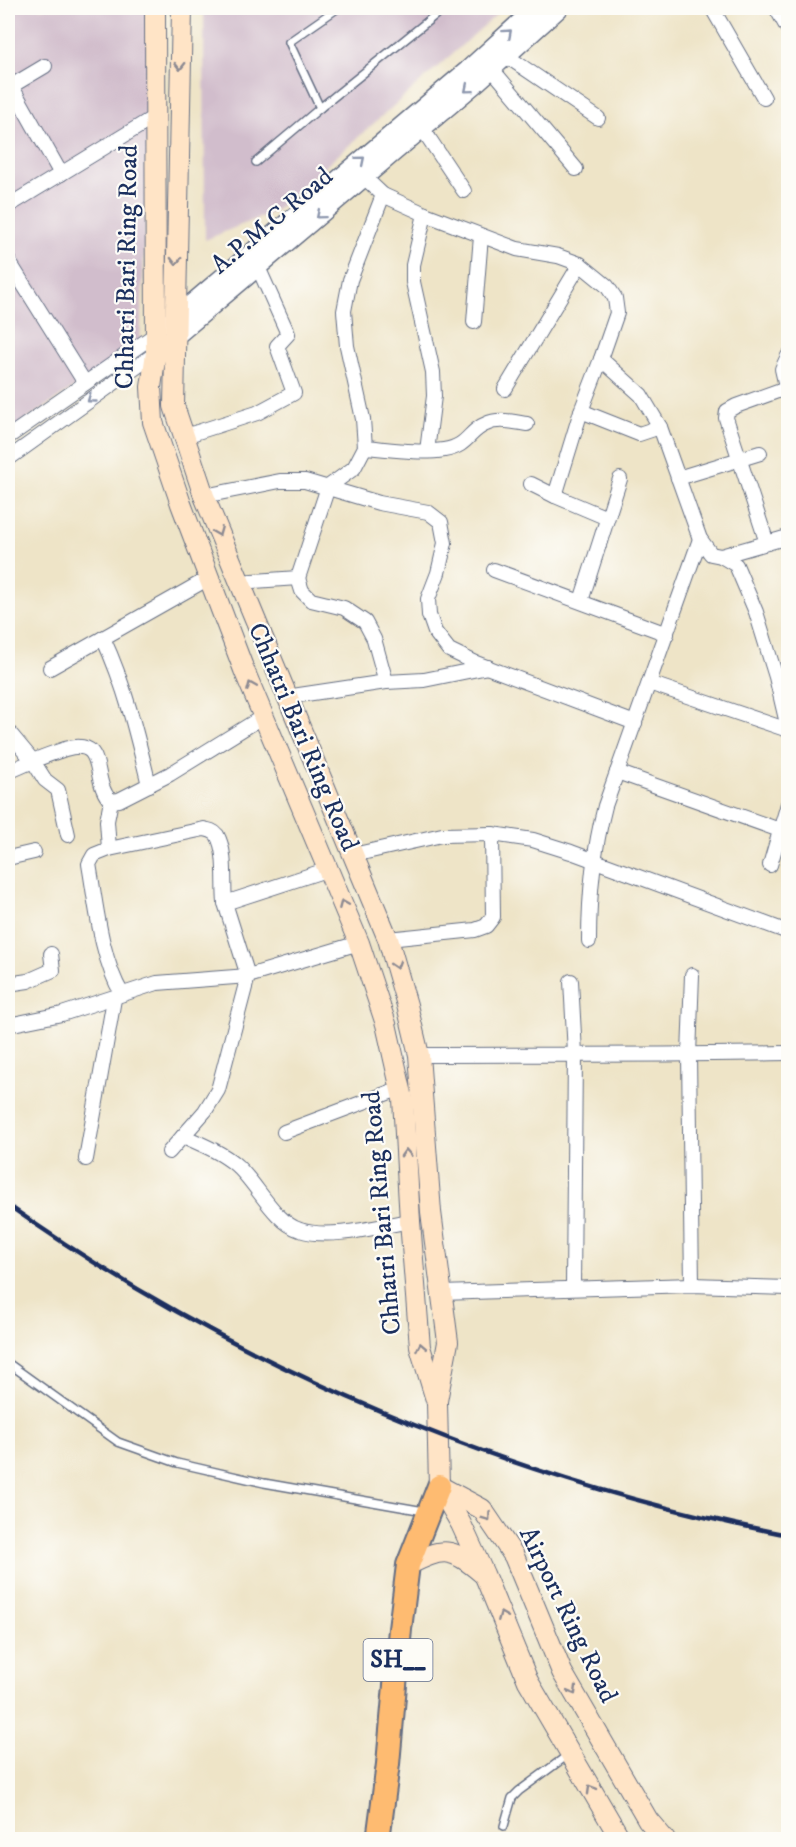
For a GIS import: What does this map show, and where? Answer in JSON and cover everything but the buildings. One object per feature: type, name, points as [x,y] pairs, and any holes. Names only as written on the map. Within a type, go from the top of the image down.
[{"type":"main road","name":"Chhatri Bari Ring Road","points":[[155,8],[156,116],[165,335],[151,387],[153,422],[209,578],[359,943],[386,1024],[401,1088],[420,1347],[437,1403],[439,1486]]},
{"type":"main road","points":[[182,8],[165,335],[174,406],[204,496],[238,582],[388,939],[408,1005],[419,1055],[431,1212],[448,1342],[437,1403]]},
{"type":"main road","points":[[439,1486],[461,1524],[484,1574],[528,1681],[621,1839]]},
{"type":"main road","name":"SH__","points":[[378,1839],[408,1565],[439,1486]]},
{"type":"main road","name":"Airport Ring Road","points":[[439,1486],[483,1509],[514,1556],[562,1672],[648,1820],[665,1839]]},
{"type":"main road","points":[[408,1565],[430,1554],[452,1552],[467,1560],[484,1574]]},
{"type":"street","name":"A.P.M.C Road","points":[[11,429],[165,335],[536,8]]},
{"type":"street","name":"A.P.M.C Road","points":[[8,459],[165,335],[258,267],[559,8]]},
{"type":"street","points":[[712,8],[764,98]]},
{"type":"street","points":[[776,8],[789,29]]},
{"type":"street","points":[[506,55],[598,118]]},
{"type":"street","points":[[45,66],[9,85],[62,174]]},
{"type":"street","points":[[491,68],[576,169]]},
{"type":"street","points":[[8,206],[156,116]]},
{"type":"street","points":[[422,128],[464,191]]},
{"type":"street","points":[[364,177],[383,195],[426,214],[517,249],[558,256],[580,264],[607,286],[615,298],[617,313],[581,411],[555,496]]},
{"type":"street","points":[[383,195],[350,280],[344,311],[347,346],[363,419],[365,447],[354,468],[328,488],[298,578],[302,591],[311,600],[344,608],[365,622],[374,639],[386,682]]},
{"type":"street","points":[[426,214],[413,265],[413,282],[433,372],[434,396],[427,451]]},
{"type":"street","points":[[474,322],[481,236]]},
{"type":"street","points":[[8,260],[85,383]]},
{"type":"street","points":[[505,389],[580,264]]},
{"type":"street","points":[[185,436],[257,412],[294,393],[277,346],[288,334],[258,267]]},
{"type":"street","points":[[767,543],[727,424],[727,411],[736,406],[787,392],[782,369],[789,356]]},
{"type":"street","points":[[601,359],[641,395],[660,427],[700,539],[711,554],[721,556],[736,565],[756,612],[789,729]]},
{"type":"street","points":[[581,411],[639,434],[660,427]]},
{"type":"street","points":[[365,447],[443,450],[460,446],[478,428],[488,423],[501,420],[527,424]]},
{"type":"street","points":[[678,478],[760,453]]},
{"type":"street","points":[[581,601],[620,479]]},
{"type":"street","points":[[204,496],[280,481],[305,481],[379,503],[428,512],[441,522],[445,543],[428,599],[429,615],[435,632],[448,650],[635,723]]},
{"type":"street","points":[[531,484],[607,518]]},
{"type":"street","points":[[721,556],[789,537]]},
{"type":"street","points":[[589,941],[589,894],[600,824],[700,539]]},
{"type":"street","points":[[494,570],[666,634]]},
{"type":"street","points":[[50,668],[209,578]]},
{"type":"street","points":[[238,582],[298,578]]},
{"type":"street","points":[[103,638],[115,663],[130,710],[149,785]]},
{"type":"street","points":[[286,697],[386,682],[424,680],[488,667]]},
{"type":"street","points":[[649,683],[789,729]]},
{"type":"street","points":[[8,772],[43,756],[77,746],[87,747],[94,754],[105,796],[111,801],[118,800],[192,762],[264,716]]},
{"type":"street","points":[[8,731],[33,761],[45,780],[58,790],[68,835]]},
{"type":"street","points":[[617,772],[785,832]]},
{"type":"street","points":[[110,849],[107,821],[111,801]]},
{"type":"street","points":[[770,865],[785,832],[789,804]]},
{"type":"street","points":[[86,1159],[118,996],[108,963],[89,864],[94,855],[110,849],[212,830],[217,836],[223,858],[225,903],[248,976],[218,1090],[205,1111],[169,1152]]},
{"type":"street","points":[[353,855],[442,834],[492,834],[533,840],[789,932]]},
{"type":"street","points":[[388,939],[475,930],[486,926],[493,917],[492,834]]},
{"type":"street","points":[[8,858],[34,852]]},
{"type":"street","points":[[225,903],[329,869]]},
{"type":"street","points":[[8,1025],[62,1014],[157,983],[248,976],[359,943]]},
{"type":"street","points":[[8,984],[28,981],[53,969],[51,954]]},
{"type":"street","points":[[692,975],[689,1055],[692,1285]]},
{"type":"street","points":[[571,981],[575,1053],[573,1288]]},
{"type":"street","points":[[419,1055],[789,1053]]},
{"type":"street","points":[[284,1132],[401,1088]]},
{"type":"street","points":[[183,1136],[217,1152],[235,1164],[255,1184],[284,1221],[299,1230],[321,1233],[340,1232],[410,1221]]},
{"type":"street","points":[[442,1293],[692,1285],[789,1288]]},
{"type":"lane","points":[[320,108],[289,42],[338,8]]},
{"type":"lane","points":[[256,162],[444,8]]},
{"type":"lane","points":[[8,1363],[118,1442],[177,1463],[264,1483],[429,1512]]},
{"type":"lane","points":[[504,1826],[512,1798],[570,1754]]},
{"type":"shaded area","points":[[8,8],[148,8],[149,150],[140,343],[8,432]]},
{"type":"shaded area","points":[[204,8],[504,8],[275,211],[205,240]]},
{"type":"railway","points":[[8,1205],[97,1264],[189,1318],[283,1367],[381,1411],[480,1450],[581,1484],[684,1512],[788,1535]]}]
